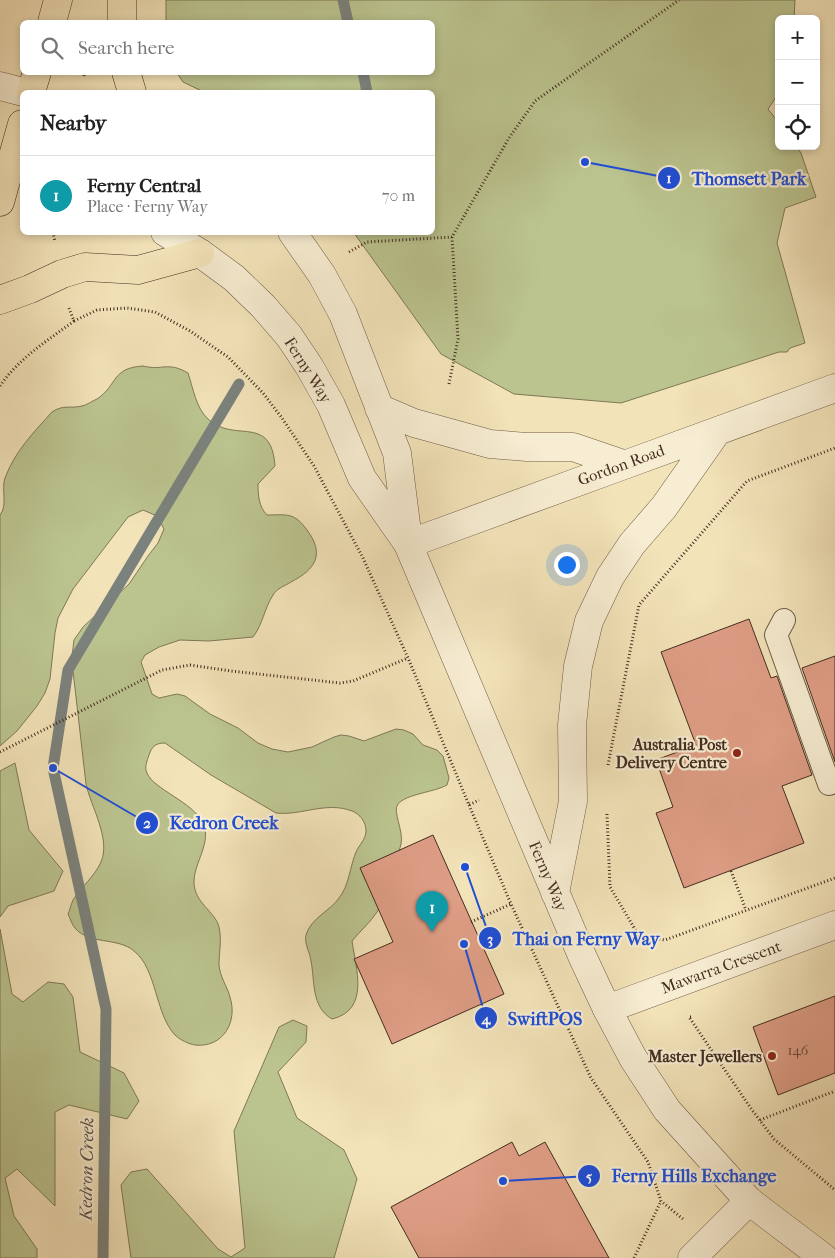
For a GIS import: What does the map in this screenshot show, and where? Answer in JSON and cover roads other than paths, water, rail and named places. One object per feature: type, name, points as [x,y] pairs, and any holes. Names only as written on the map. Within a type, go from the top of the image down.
[{"type":"main road","points":[[53,20],[58,0]]},
{"type":"main road","points":[[122,0],[122,20]]},
{"type":"main road","points":[[32,90],[36,75]]},
{"type":"main road","points":[[127,75],[131,90]]},
{"type":"main road","points":[[0,202],[10,174],[20,132]]},
{"type":"main road","points":[[0,300],[30,290],[62,274],[85,267],[138,270],[200,252]]},
{"type":"street","points":[[0,86],[20,91]]},
{"type":"street","name":"Ferny Way","points":[[170,235],[200,252],[234,278],[263,306],[288,336],[309,366],[331,404],[362,478],[408,544],[555,893],[607,1009],[633,1058],[667,1110],[749,1201],[824,1258]]},
{"type":"street","name":"Ferny Way","points":[[294,235],[322,275],[343,314],[397,454],[408,544]]},
{"type":"street","name":"Gordon Road","points":[[408,544],[835,388]]},
{"type":"street","points":[[379,408],[414,422],[490,444],[527,447],[573,447],[623,464]]},
{"type":"street","points":[[555,893],[573,801],[572,725],[578,666],[589,620],[610,577],[632,544],[664,507],[716,433]]},
{"type":"street","name":"Mawarra Crescent","points":[[607,1009],[835,925]]},
{"type":"street","points":[[692,1258],[749,1201]]},
{"type":"lane","points":[[784,620],[776,634],[829,784]]},
{"type":"waterway","name":"Kedron Creek","points":[[343,0],[348,20]]},
{"type":"waterway","name":"Kedron Creek","points":[[364,75],[367,90]]},
{"type":"waterway","name":"Kedron Creek","points":[[103,1258],[106,1009],[53,768],[68,670],[239,384]]},
{"type":"place","name":"Thomsett Park","points":[[585,162]]},
{"type":"place","name":"Australia Post Delivery Centre","points":[[737,753]]},
{"type":"place","name":"Kedron Creek","points":[[53,768]]},
{"type":"place","name":"Thai on Ferny Way","points":[[465,867]]},
{"type":"place","name":"Ferny Central","points":[[432,932]]},
{"type":"place","name":"SwiftPOS","points":[[464,944]]},
{"type":"place","name":"Master Jewellers","points":[[772,1056]]},
{"type":"place","name":"Ferny Hills Exchange","points":[[503,1181]]}]
